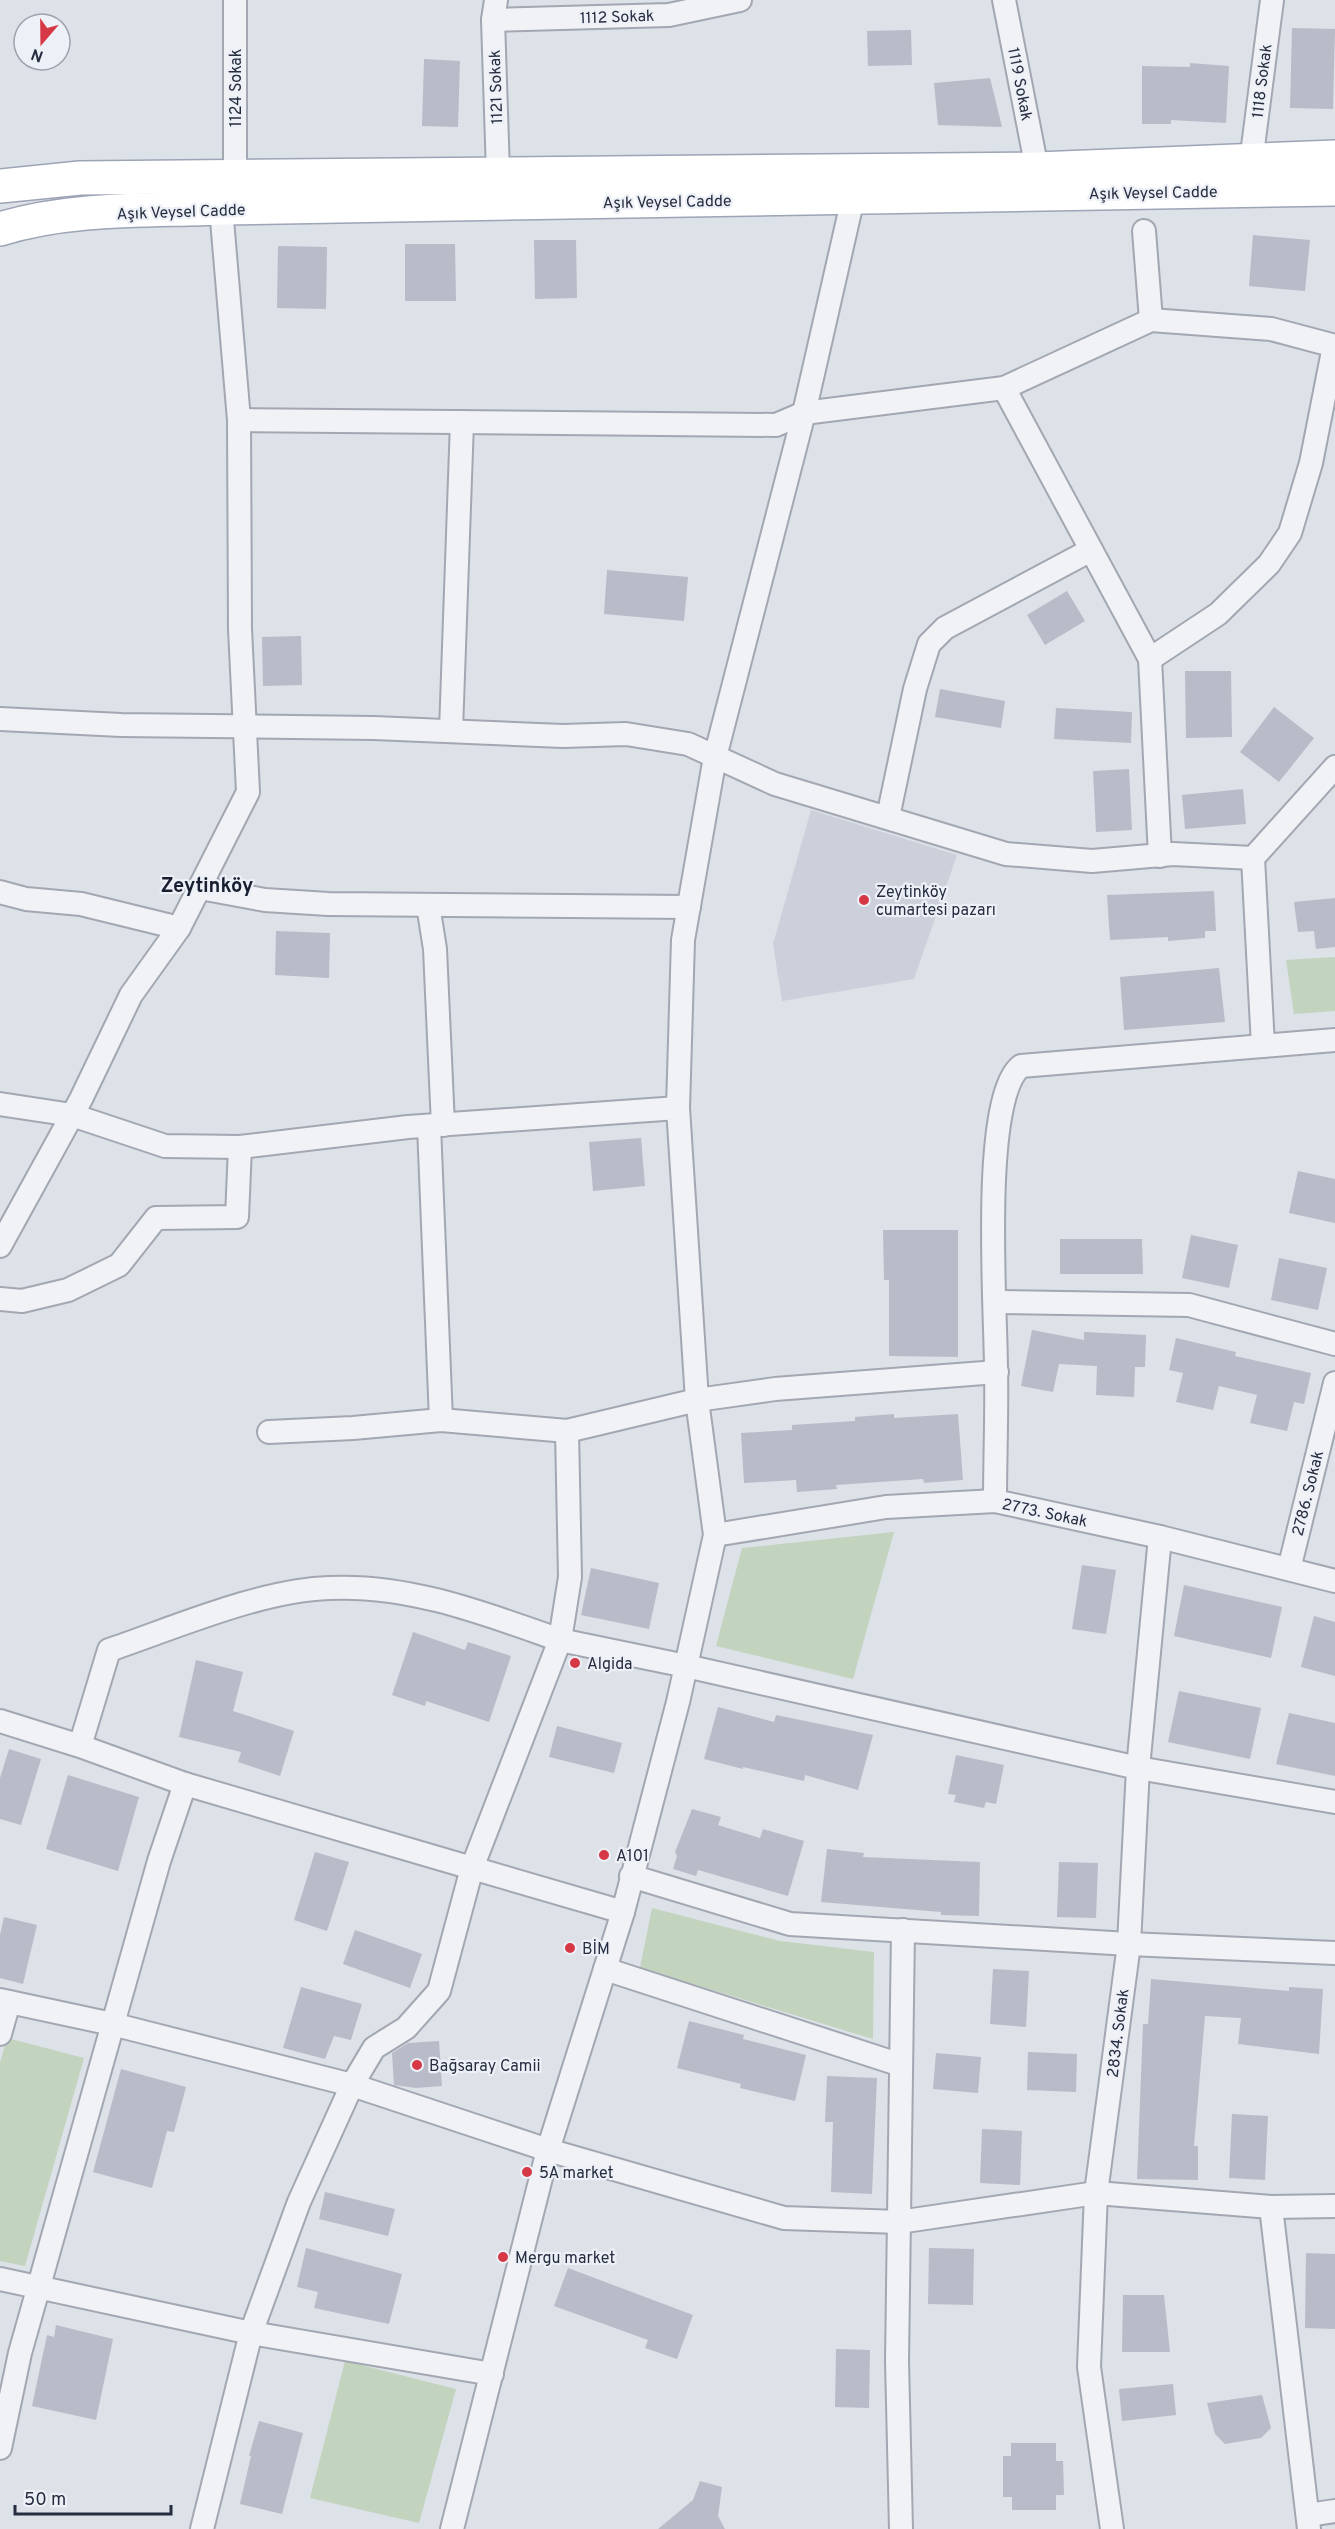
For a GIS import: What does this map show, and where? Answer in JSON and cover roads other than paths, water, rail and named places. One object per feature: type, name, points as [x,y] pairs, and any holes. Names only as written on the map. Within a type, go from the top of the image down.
[{"type":"main road","name":"Aşık Veysel Cadde","points":[[0,186],[80,178],[1037,169],[1335,157]]},
{"type":"main road","points":[[0,161],[49,181]]},
{"type":"main road","name":"Aşık Veysel Cadde","points":[[0,229],[26,221],[77,214],[221,208],[1335,189]]},
{"type":"street","name":"1124 Sokak","points":[[235,0],[235,176]]},
{"type":"street","name":"1112 Sokak","points":[[494,10],[669,15],[741,0]]},
{"type":"street","name":"1119 Sokak","points":[[1004,0],[1037,169]]},
{"type":"street","name":"1118 Sokak","points":[[1251,162],[1272,0]]},
{"type":"street","name":"1121 Sokak","points":[[494,10],[498,173]]},
{"type":"street","points":[[452,2529],[548,2150],[623,1912],[686,1666],[715,1535],[697,1400],[678,1108],[683,940],[716,757],[804,413],[853,198]]},
{"type":"street","points":[[0,1246],[72,1115],[131,995],[179,928],[248,792],[240,629],[239,420],[221,208]]},
{"type":"street","points":[[1144,231],[1151,320]]},
{"type":"street","points":[[239,420],[776,425],[804,413],[1004,388],[1151,320],[1271,329],[1335,346],[1311,462],[1290,533],[1269,564],[1218,614],[1150,659]]},
{"type":"street","points":[[1004,388],[1150,659],[1160,856]]},
{"type":"street","points":[[451,731],[462,422]]},
{"type":"street","points":[[888,817],[915,689],[929,644],[945,628],[1091,550]]},
{"type":"street","points":[[0,719],[121,725],[451,731],[563,736],[626,734],[688,744],[775,784],[1006,854],[1092,861],[1160,856],[1253,858]]},
{"type":"street","points":[[1263,1046],[1253,858],[1335,767]]},
{"type":"street","points":[[200,888],[265,900],[328,904],[689,907]]},
{"type":"street","points":[[0,892],[26,899],[81,904],[179,928]]},
{"type":"street","points":[[428,904],[435,949],[441,1420]]},
{"type":"street","points":[[995,1501],[996,1372],[993,1201],[996,1146],[1005,1090],[1012,1073],[1021,1065],[1335,1040]]},
{"type":"street","points":[[0,1104],[72,1115],[165,1146],[240,1147],[436,1125],[678,1108]]},
{"type":"street","points":[[0,1299],[22,1301],[68,1290],[119,1265],[156,1218],[237,1216],[240,1147]]},
{"type":"street","points":[[995,1302],[1189,1305],[1335,1344]]},
{"type":"street","points":[[268,1432],[353,1428],[441,1420],[567,1431],[697,1400],[775,1389],[996,1372]]},
{"type":"street","name":"2786. Sokak","points":[[1289,1569],[1335,1383]]},
{"type":"street","points":[[202,2529],[251,2333],[299,2202],[352,2085],[374,2048],[406,2028],[439,1991],[472,1868],[560,1640],[570,1577],[567,1431]]},
{"type":"street","name":"2773. Sokak","points":[[715,1535],[886,1507],[995,1501],[1160,1537],[1335,1581]]},
{"type":"street","name":"2834. Sokak","points":[[1112,2529],[1089,2367],[1096,2193],[1129,1944],[1138,1768],[1160,1537]]},
{"type":"street","points":[[80,1746],[109,1650],[262,1599],[327,1587],[375,1588],[459,1605],[560,1640],[686,1666],[1138,1768],[1335,1802]]},
{"type":"street","points":[[0,1721],[80,1746],[185,1784],[623,1912]]},
{"type":"street","points":[[0,2448],[20,2353],[159,1861],[185,1784]]},
{"type":"street","points":[[632,1876],[790,1924],[1129,1944],[1335,1953]]},
{"type":"street","points":[[901,2529],[897,2361],[903,1930]]},
{"type":"street","points":[[605,1969],[901,2065]]},
{"type":"street","points":[[0,2034],[5,2001],[112,2024],[352,2085],[548,2150],[784,2218],[899,2222],[1096,2193],[1271,2207],[1335,2206]]},
{"type":"street","points":[[1271,2207],[1309,2522],[1335,2511]]},
{"type":"street","points":[[0,2279],[251,2333],[492,2374]]},
{"type":"place","name":"Zeytinköy cumartesi pazarı","points":[[864,900]]},
{"type":"place","name":"Algida","points":[[575,1663]]},
{"type":"place","name":"A101","points":[[604,1855]]},
{"type":"place","name":"BİM","points":[[570,1948]]},
{"type":"place","name":"Bağsaray Camii","points":[[417,2065]]},
{"type":"place","name":"5A market","points":[[527,2172]]},
{"type":"place","name":"Mergu market","points":[[503,2257]]},
{"type":"district","name":"Zeytinköy","points":[[207,885]]}]
